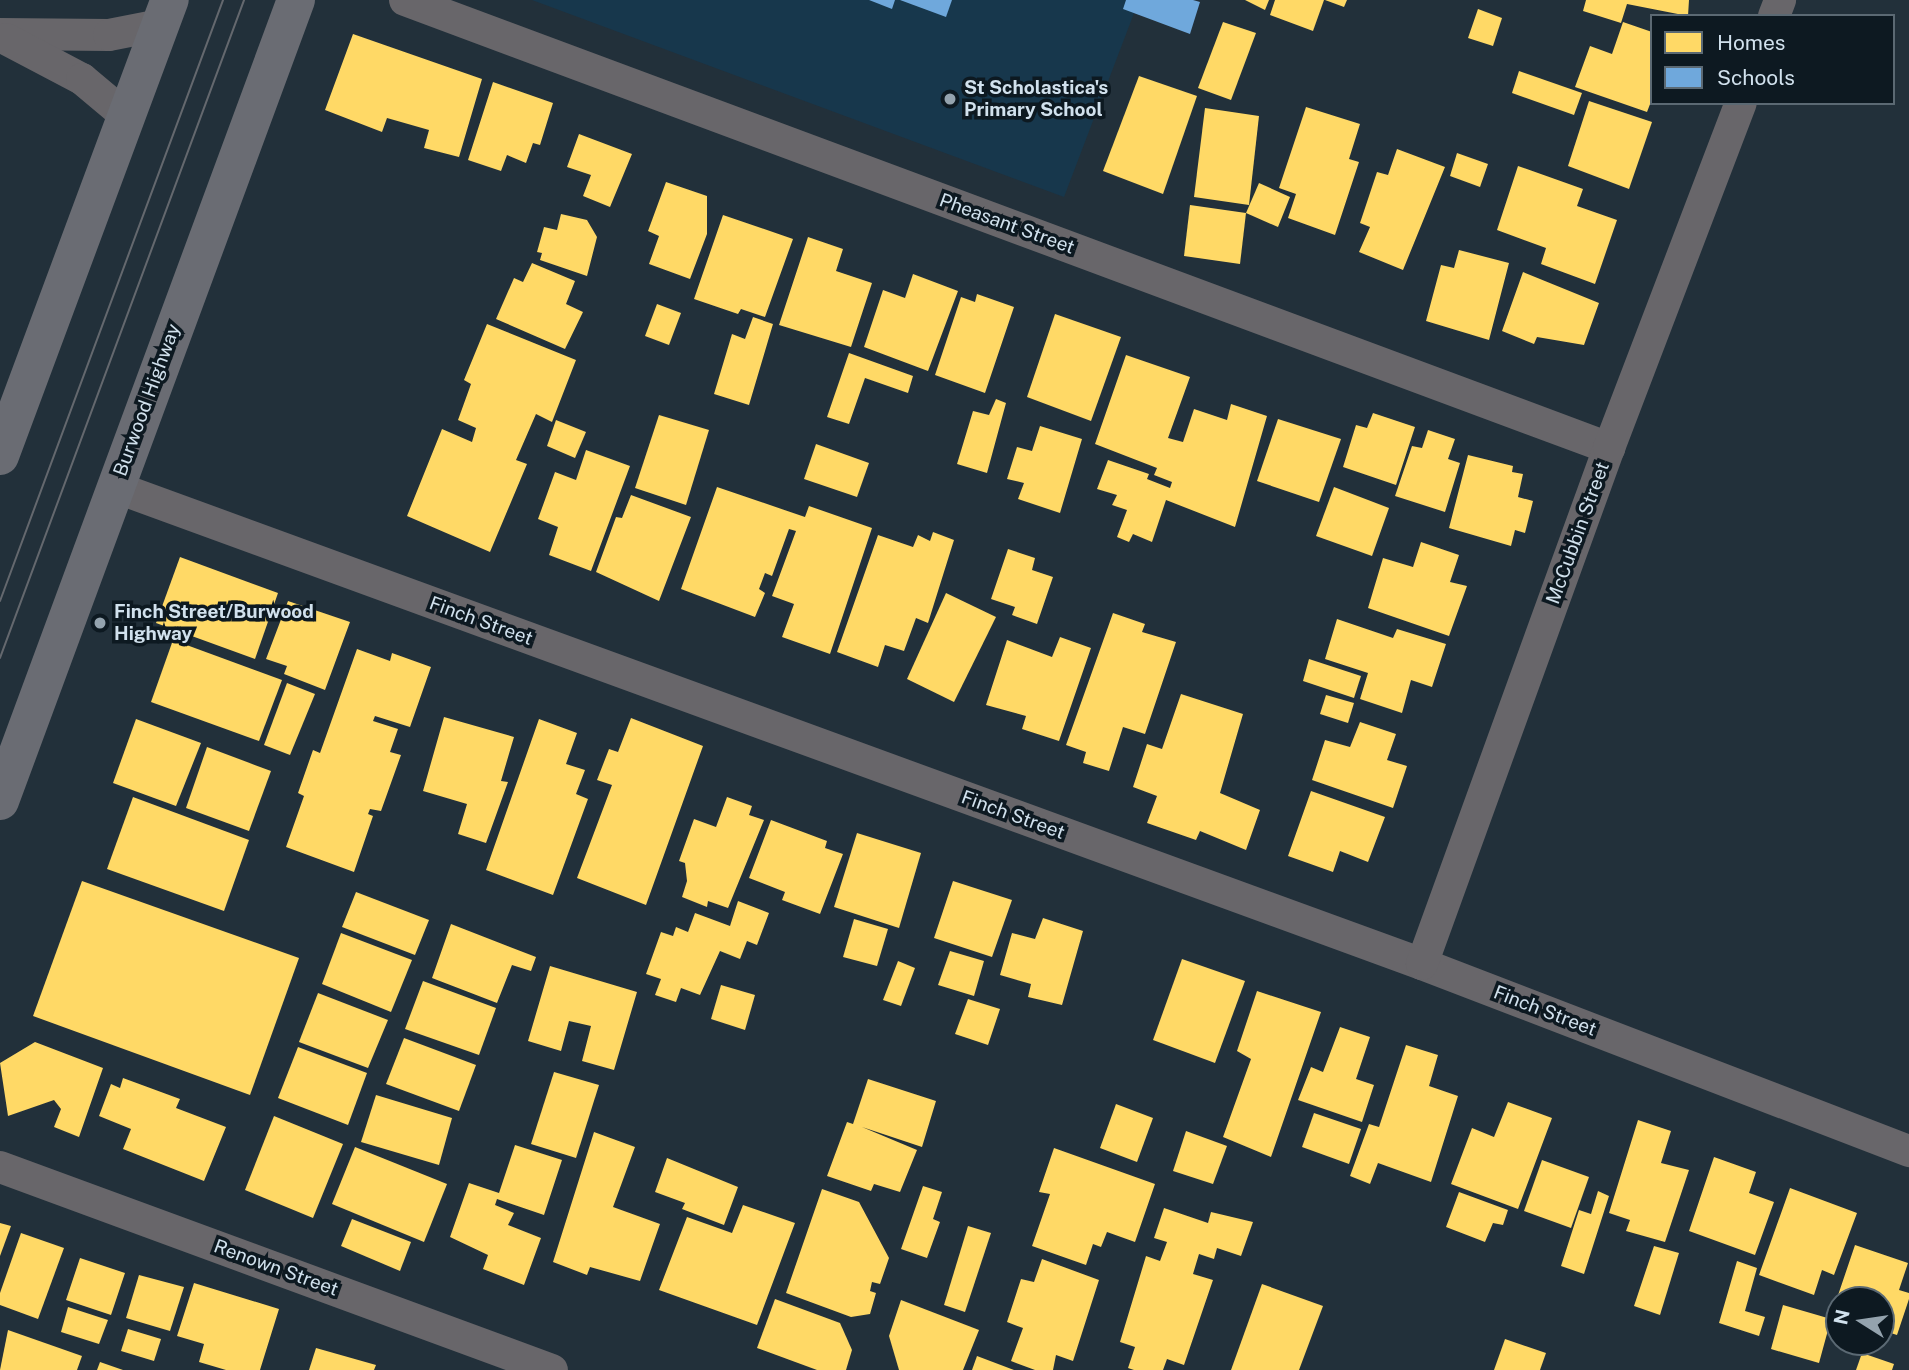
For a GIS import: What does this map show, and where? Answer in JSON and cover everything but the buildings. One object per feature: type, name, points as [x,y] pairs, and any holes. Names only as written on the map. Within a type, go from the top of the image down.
[{"type":"highway","name":"Burwood Highway","points":[[0,801],[296,0]]},
{"type":"highway","points":[[0,456],[165,13]]},
{"type":"street","name":"Pheasant Street","points":[[405,0],[1609,448]]},
{"type":"street","points":[[0,35],[109,36],[165,13]]},
{"type":"street","points":[[0,35],[82,79],[125,115]]},
{"type":"street","name":"McCubbin Street","points":[[1422,964],[1609,448],[1740,105]]},
{"type":"street","name":"Finch Street","points":[[115,487],[1907,1144]]},
{"type":"street","name":"Renown Street","points":[[0,1167],[552,1370]]},
{"type":"shaded area","name":"St Scholastica's Primary School","points":[[532,0],[1139,0],[1064,197]]},
{"type":"tram line","points":[[0,601],[223,0]]},
{"type":"tram line","points":[[0,658],[244,0]]},
{"type":"place","name":"St Scholastica's Primary School","points":[[950,99]]},
{"type":"place","name":"Finch Street/Burwood Highway","points":[[100,623]]}]
